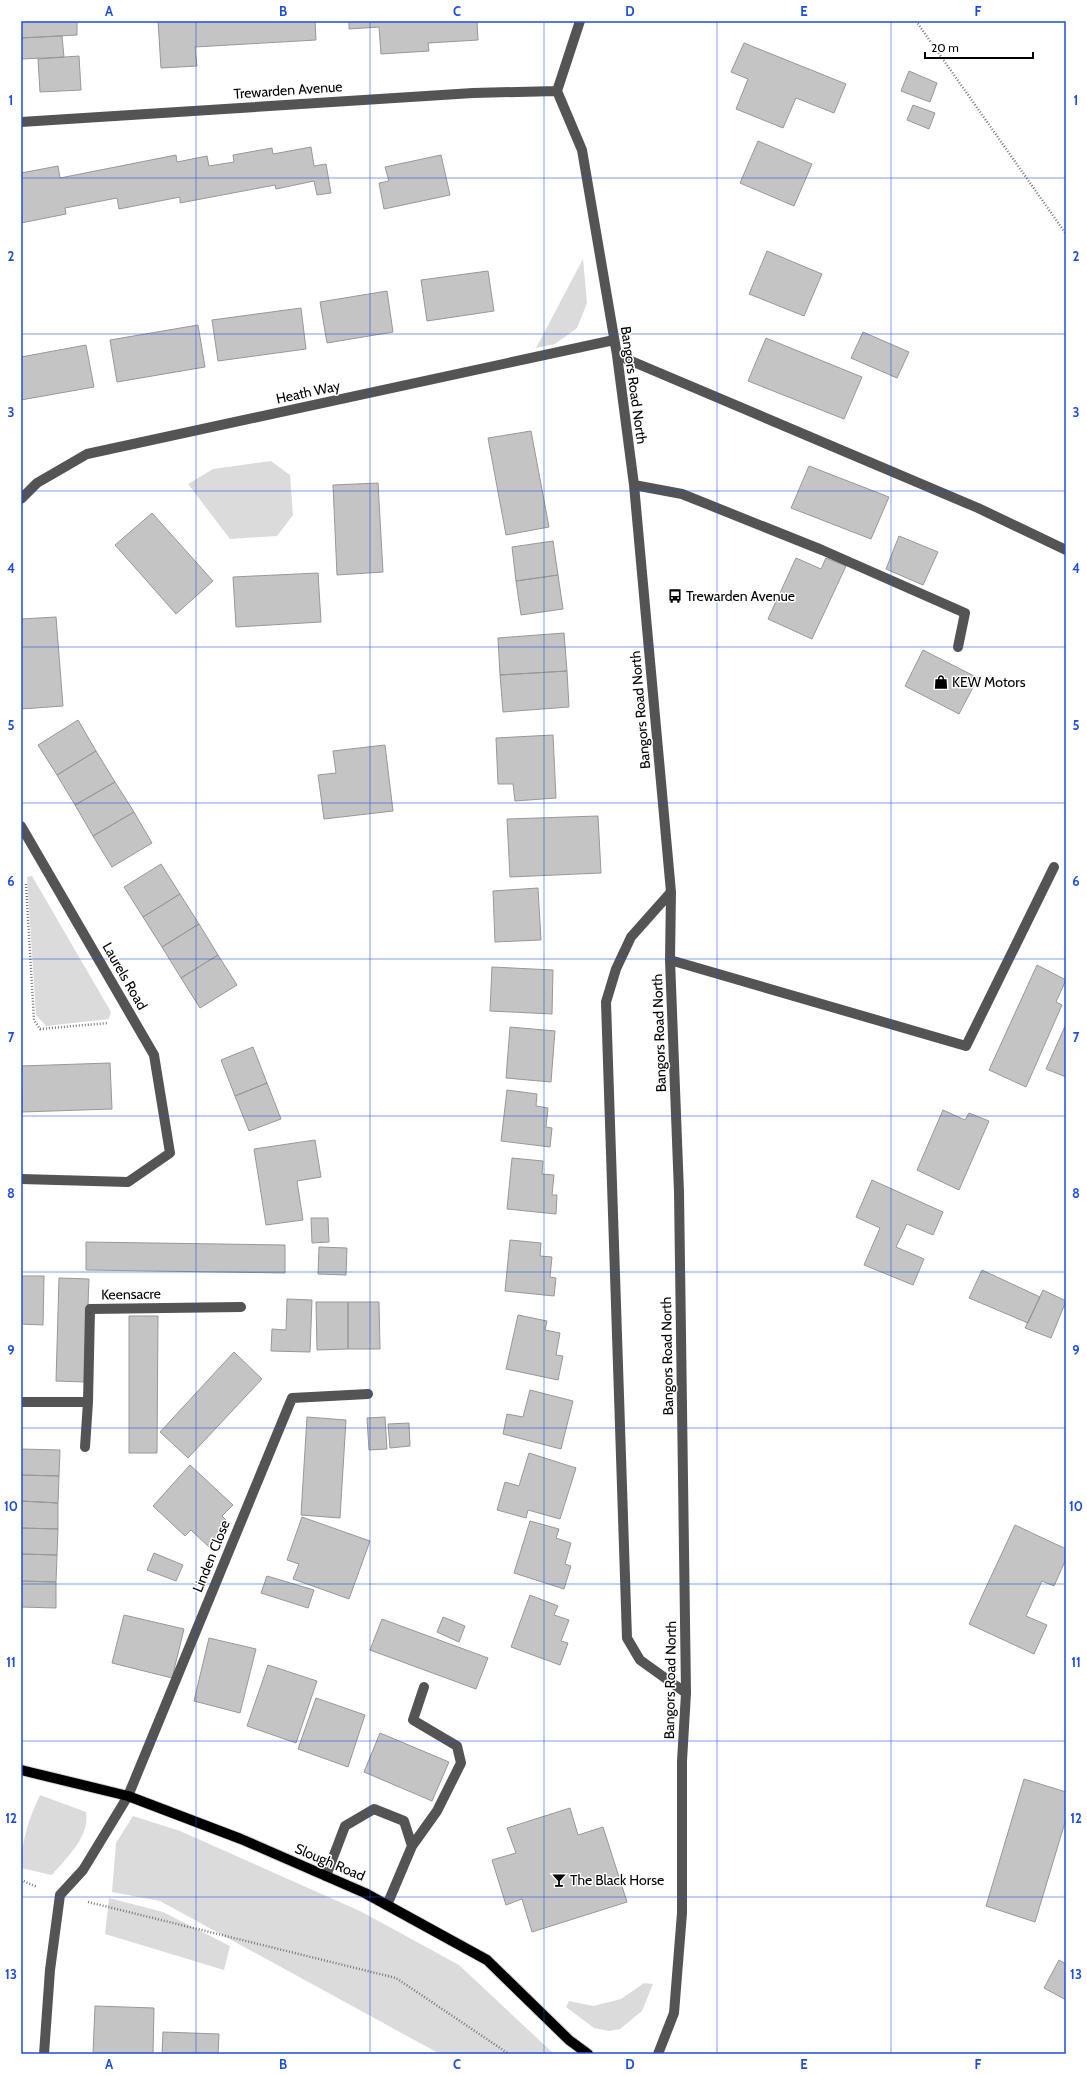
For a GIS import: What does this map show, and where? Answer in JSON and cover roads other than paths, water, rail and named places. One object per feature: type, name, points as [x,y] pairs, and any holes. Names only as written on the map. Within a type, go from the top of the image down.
[{"type":"main road","name":"Slough Road","points":[[21,1770],[128,1796],[241,1839],[365,1893],[487,1960],[569,2040],[588,2054]]},
{"type":"street","points":[[557,91],[580,21]]},
{"type":"street","name":"Trewarden Avenue","points":[[21,122],[465,93],[557,91]]},
{"type":"street","name":"Bangors Road North","points":[[557,91],[582,150],[617,355],[634,485],[671,892],[670,960],[679,1192],[686,1693],[682,1761],[682,1913],[674,2013],[658,2054]]},
{"type":"street","name":"Heath Way","points":[[21,499],[36,483],[87,454],[614,340]]},
{"type":"street","points":[[617,355],[978,508],[1066,550]]},
{"type":"street","points":[[634,485],[682,494],[822,550],[965,614],[958,647]]},
{"type":"street","name":"Laurels Road","points":[[21,826],[154,1055],[170,1153],[128,1182],[21,1179]]},
{"type":"street","points":[[670,960],[966,1046],[1054,867]]},
{"type":"street","points":[[671,892],[631,938],[616,968],[606,1002],[627,1638],[640,1660],[686,1693]]},
{"type":"street","name":"Keensacre","points":[[85,1447],[88,1402],[90,1309],[241,1307]]},
{"type":"street","name":"Linden Close","points":[[128,1796],[292,1398],[368,1394]]},
{"type":"street","points":[[21,1402],[88,1402]]},
{"type":"street","points":[[387,1905],[412,1846],[437,1811],[461,1763],[457,1746],[413,1720],[424,1687]]},
{"type":"street","points":[[44,2054],[50,1970],[60,1896],[83,1870],[128,1796]]},
{"type":"street","points":[[326,1876],[344,1826],[374,1809],[404,1821],[412,1846]]},
{"type":"place","name":"Trewarden Avenue","points":[[675,596]]},
{"type":"place","name":"KEW Motors","points":[[941,682]]},
{"type":"place","name":"The Black Horse","points":[[559,1880]]}]
